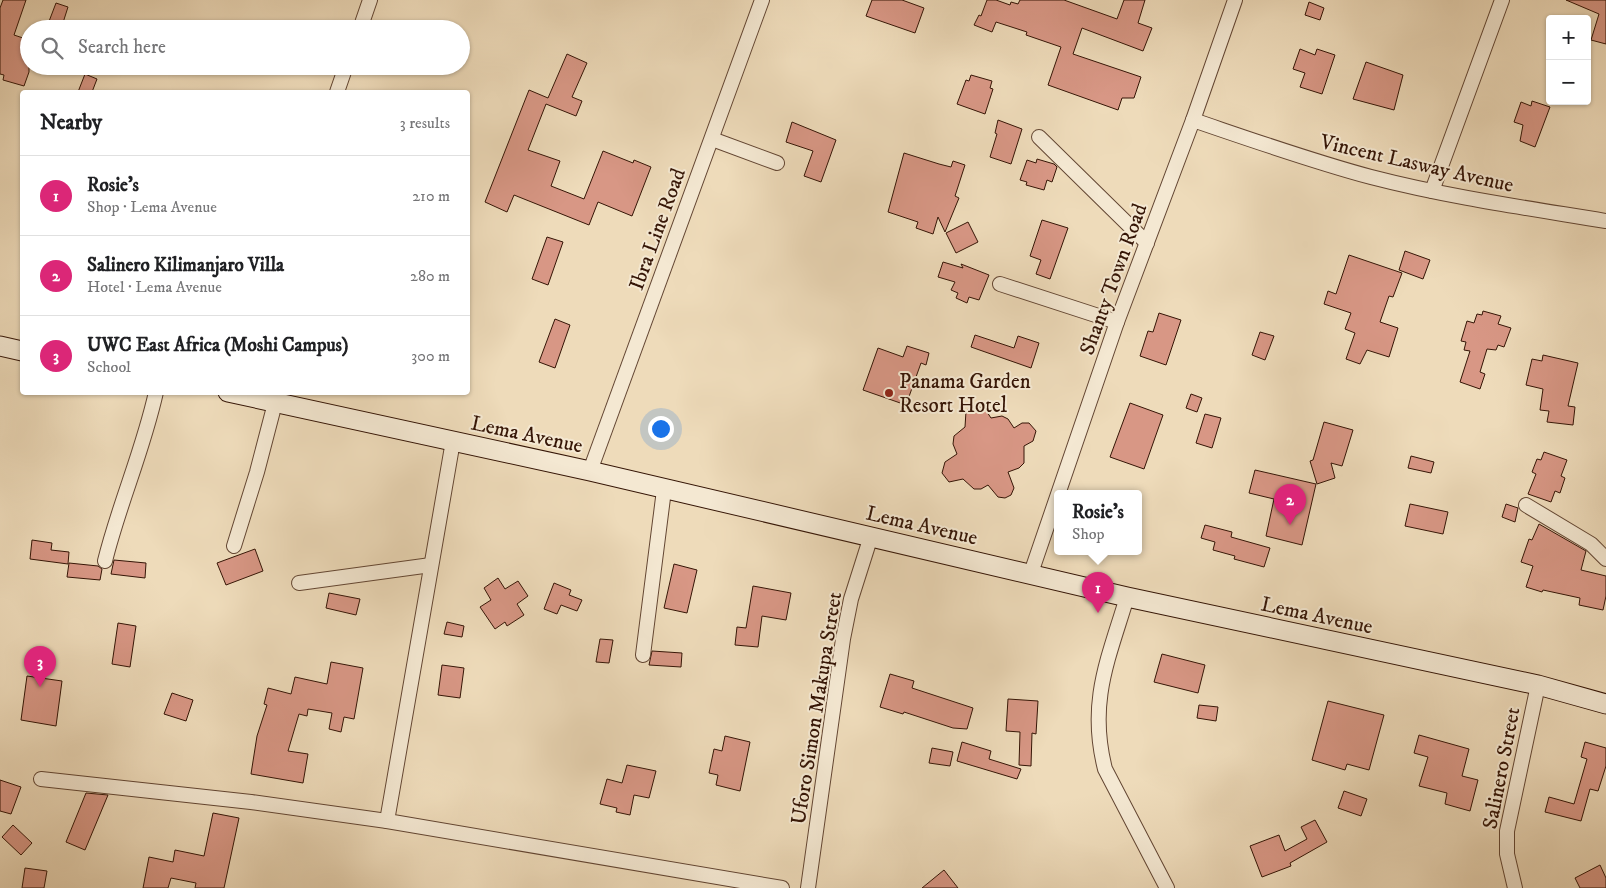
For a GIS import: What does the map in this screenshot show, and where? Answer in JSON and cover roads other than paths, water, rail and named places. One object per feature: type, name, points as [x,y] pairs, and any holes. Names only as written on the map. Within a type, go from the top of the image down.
[{"type":"main road","points":[[0,346],[20,351]]},
{"type":"main road","name":"Lema Avenue","points":[[241,395],[590,471],[664,490],[871,536],[1127,597],[1538,685],[1606,704]]},
{"type":"street","points":[[363,20],[370,0]]},
{"type":"street","name":"Ibra Line Road","points":[[590,471],[762,0]]},
{"type":"street","name":"Shanty Town Road","points":[[1059,490],[1117,322],[1194,120],[1235,0]]},
{"type":"street","points":[[1432,191],[1502,0]]},
{"type":"street","points":[[338,90],[343,75]]},
{"type":"street","name":"Vincent Lasway Avenue","points":[[1194,120],[1311,160],[1432,191],[1606,221]]},
{"type":"street","points":[[1039,137],[1147,243]]},
{"type":"street","points":[[712,139],[776,163]]},
{"type":"street","points":[[1000,284],[1117,322]]},
{"type":"street","points":[[105,562],[116,518],[134,473],[147,430],[155,395]]},
{"type":"street","points":[[234,546],[257,472],[275,403]]},
{"type":"street","points":[[387,821],[453,441]]},
{"type":"street","points":[[643,655],[664,490]]},
{"type":"street","points":[[1526,505],[1591,544],[1606,559]]},
{"type":"street","name":"Shanty Town Road","points":[[1031,573],[1054,506]]},
{"type":"street","name":"Uforo Simon Makupa Street","points":[[808,888],[843,639],[851,599],[871,536]]},
{"type":"street","points":[[299,583],[432,565]]},
{"type":"street","points":[[1127,597],[1102,679],[1098,707],[1100,751],[1105,769],[1166,888]]},
{"type":"street","name":"Salinero Street","points":[[1515,888],[1507,854],[1507,831],[1538,685]]},
{"type":"street","points":[[41,779],[251,802],[387,821],[782,888]]},
{"type":"place","name":"Panama Garden Resort Hotel","points":[[889,393]]},
{"type":"place","name":"Salinero Kilimanjaro Villa","points":[[1290,525]]},
{"type":"place","name":"Rosie's","points":[[1098,613]]},
{"type":"place","name":"UWC East Africa (Moshi Campus)","points":[[40,687]]}]
